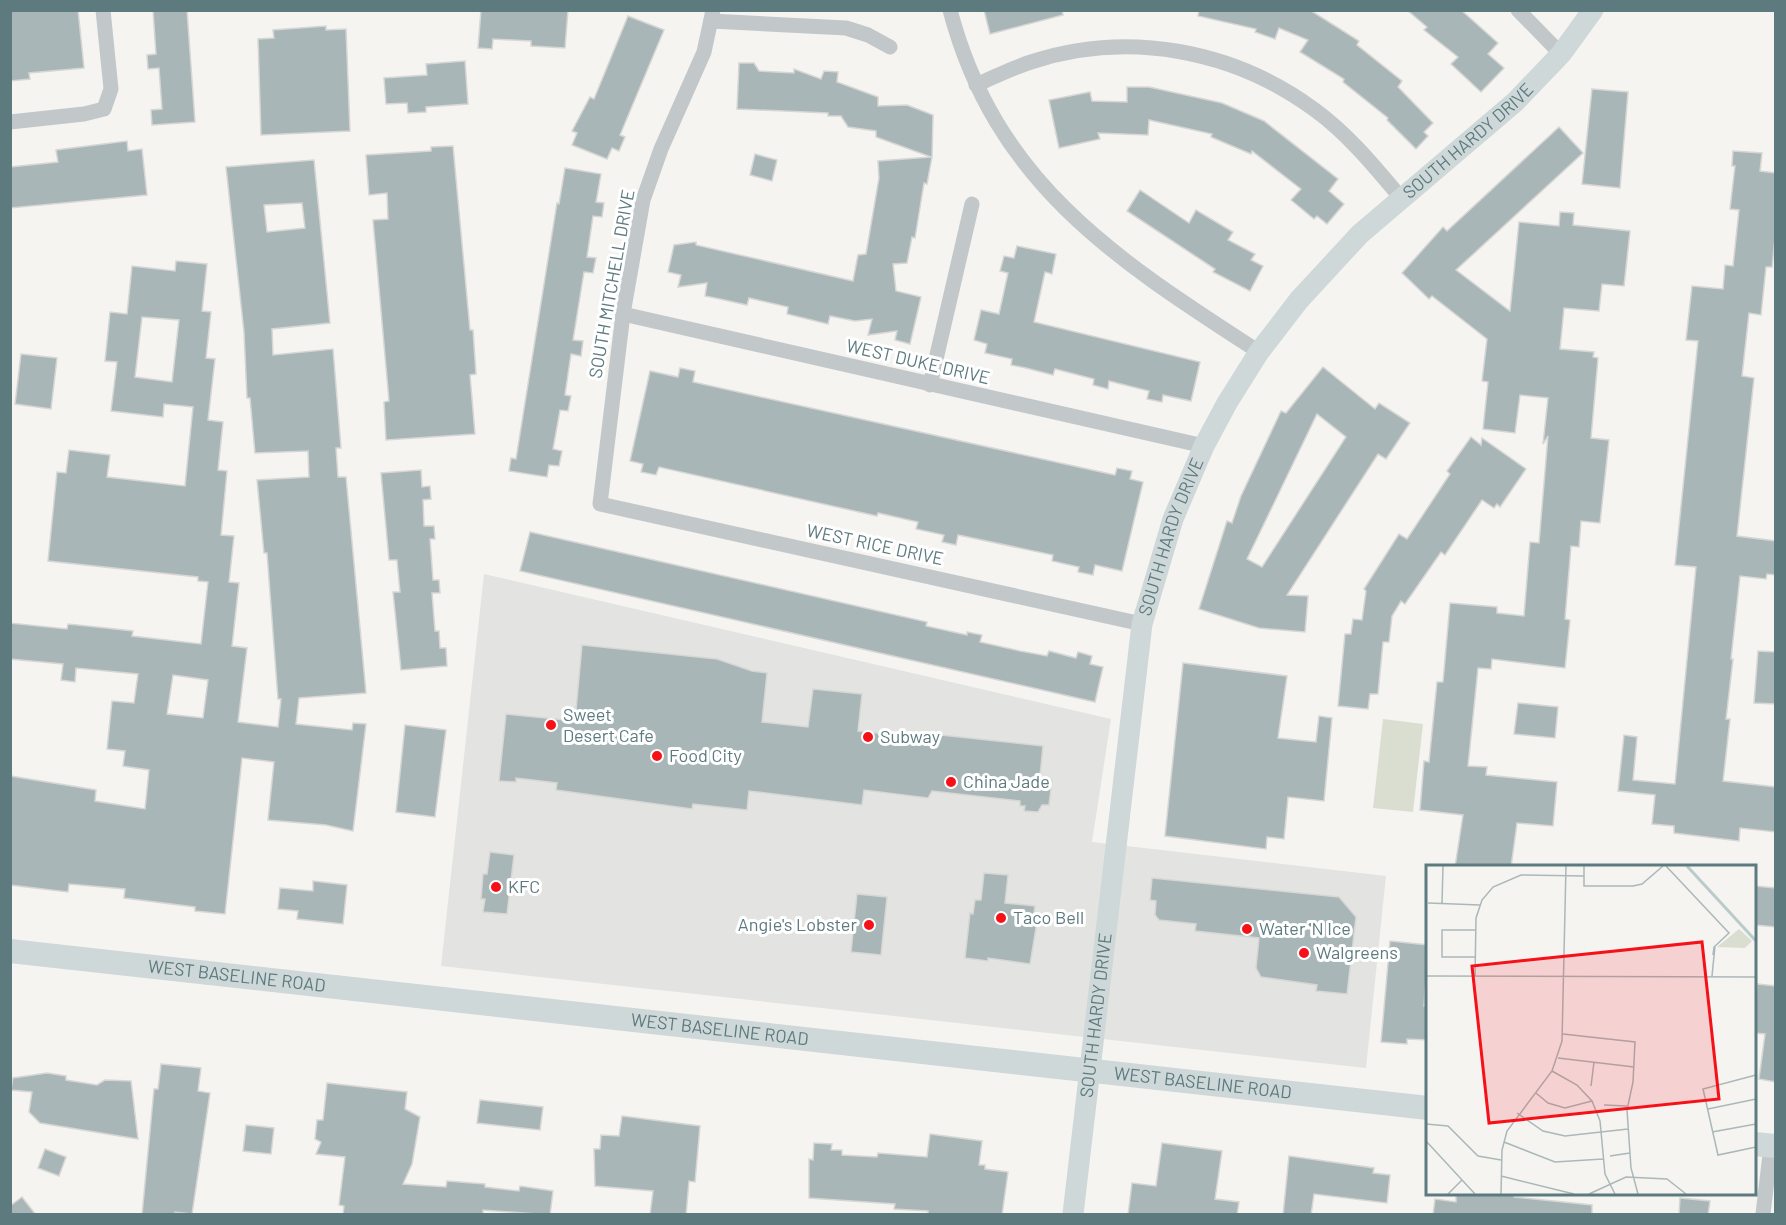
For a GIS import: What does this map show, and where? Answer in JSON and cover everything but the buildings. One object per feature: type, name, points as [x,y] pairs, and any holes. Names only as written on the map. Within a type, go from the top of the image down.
[{"type":"main road","name":"WEST BASELINE ROAD","points":[[10,951],[1426,1108]]},
{"type":"street","points":[[10,122],[84,114],[104,109],[111,89],[104,10]]},
{"type":"street","points":[[950,10],[976,85],[1024,164],[1079,224],[1115,255],[1259,352]]},
{"type":"street","points":[[1518,10],[1561,54]]},
{"type":"street","name":"SOUTH HARDY DRIVE","points":[[1073,1215],[1142,624],[1173,519],[1204,446],[1259,352],[1299,300],[1335,259],[1401,198],[1515,102],[1561,54],[1593,10]]},
{"type":"street","points":[[712,16],[846,28],[868,35],[890,47]]},
{"type":"street","name":"SOUTH MITCHELL DRIVE","points":[[600,504],[623,314],[643,200],[661,149],[704,52],[712,16]]},
{"type":"street","points":[[976,85],[1031,62],[1089,49],[1147,46],[1190,52],[1232,65],[1270,81],[1316,110],[1354,144],[1401,198]]},
{"type":"street","points":[[930,385],[972,204]]},
{"type":"street","name":"WEST DUKE DRIVE","points":[[623,314],[1204,446]]},
{"type":"street","name":"WEST RICE DRIVE","points":[[600,504],[1142,624]]},
{"type":"street","points":[[1763,1215],[1767,1145]]},
{"type":"shaded area","points":[[484,574],[1111,719],[1092,842],[1386,876],[1366,1068],[441,966]]},
{"type":"shaded area","points":[[1383,719],[1423,724],[1413,812],[1373,808]]},
{"type":"place","name":"Sweet Desert Cafe","points":[[551,725]]},
{"type":"place","name":"Subway","points":[[868,737]]},
{"type":"place","name":"Food City","points":[[657,756]]},
{"type":"place","name":"China Jade","points":[[951,782]]},
{"type":"place","name":"KFC","points":[[496,887]]},
{"type":"place","name":"Taco Bell","points":[[1001,918]]},
{"type":"place","name":"Angie's Lobster","points":[[869,925]]},
{"type":"place","name":"Water 'N Ice","points":[[1247,929]]},
{"type":"place","name":"Walgreens","points":[[1304,953]]}]
